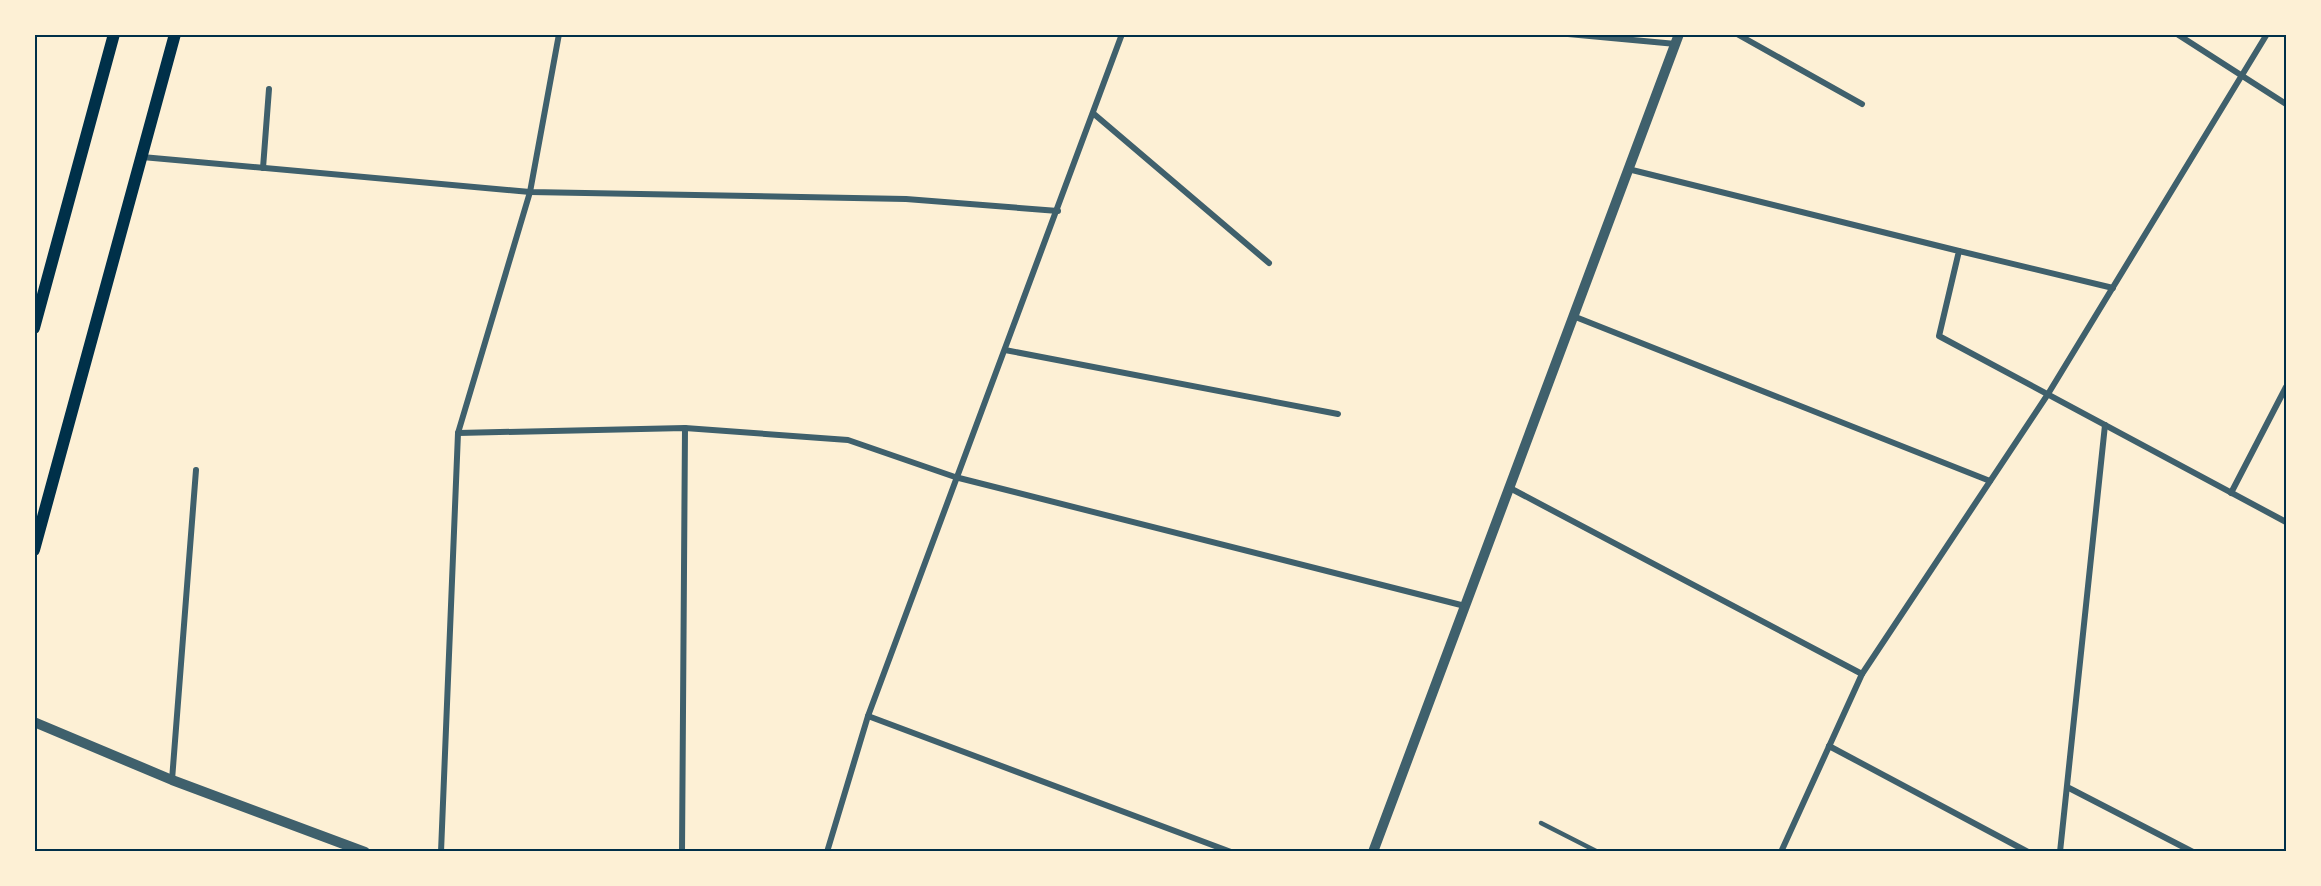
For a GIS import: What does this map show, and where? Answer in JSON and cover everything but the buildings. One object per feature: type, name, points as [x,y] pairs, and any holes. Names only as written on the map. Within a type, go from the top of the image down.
[{"type":"main road","points":[[34,328],[114,34]]},
{"type":"main road","points":[[34,550],[175,34]]},
{"type":"street","points":[[441,852],[458,433],[530,192],[559,34]]},
{"type":"street","points":[[827,852],[868,716],[955,477],[1058,211],[1122,34]]},
{"type":"street","points":[[1373,852],[1677,39],[1568,34]]},
{"type":"street","points":[[1737,34],[1862,104]]},
{"type":"street","points":[[2177,34],[2286,104]]},
{"type":"street","points":[[1781,852],[1862,674],[2048,394],[2268,34]]},
{"type":"street","points":[[263,168],[269,89]]},
{"type":"street","points":[[1094,114],[1269,263]]},
{"type":"street","points":[[142,157],[530,192],[906,199],[1058,211]]},
{"type":"street","points":[[1628,168],[2113,288]]},
{"type":"street","points":[[1959,251],[1939,336],[2286,522]]},
{"type":"street","points":[[1573,316],[1990,481]]},
{"type":"street","points":[[1005,350],[1338,414]]},
{"type":"street","points":[[2231,493],[2286,387]]},
{"type":"street","points":[[2060,852],[2069,788],[2105,425]]},
{"type":"street","points":[[458,433],[685,428],[848,440],[955,477],[1465,606]]},
{"type":"street","points":[[682,852],[685,428]]},
{"type":"street","points":[[172,780],[196,470]]},
{"type":"street","points":[[1508,488],[1862,674]]},
{"type":"street","points":[[868,716],[1231,852]]},
{"type":"street","points":[[34,722],[172,780],[365,852]]},
{"type":"street","points":[[1829,746],[2028,852]]},
{"type":"street","points":[[2069,788],[2193,852]]},
{"type":"lane","points":[[1541,823],[1598,852]]}]
